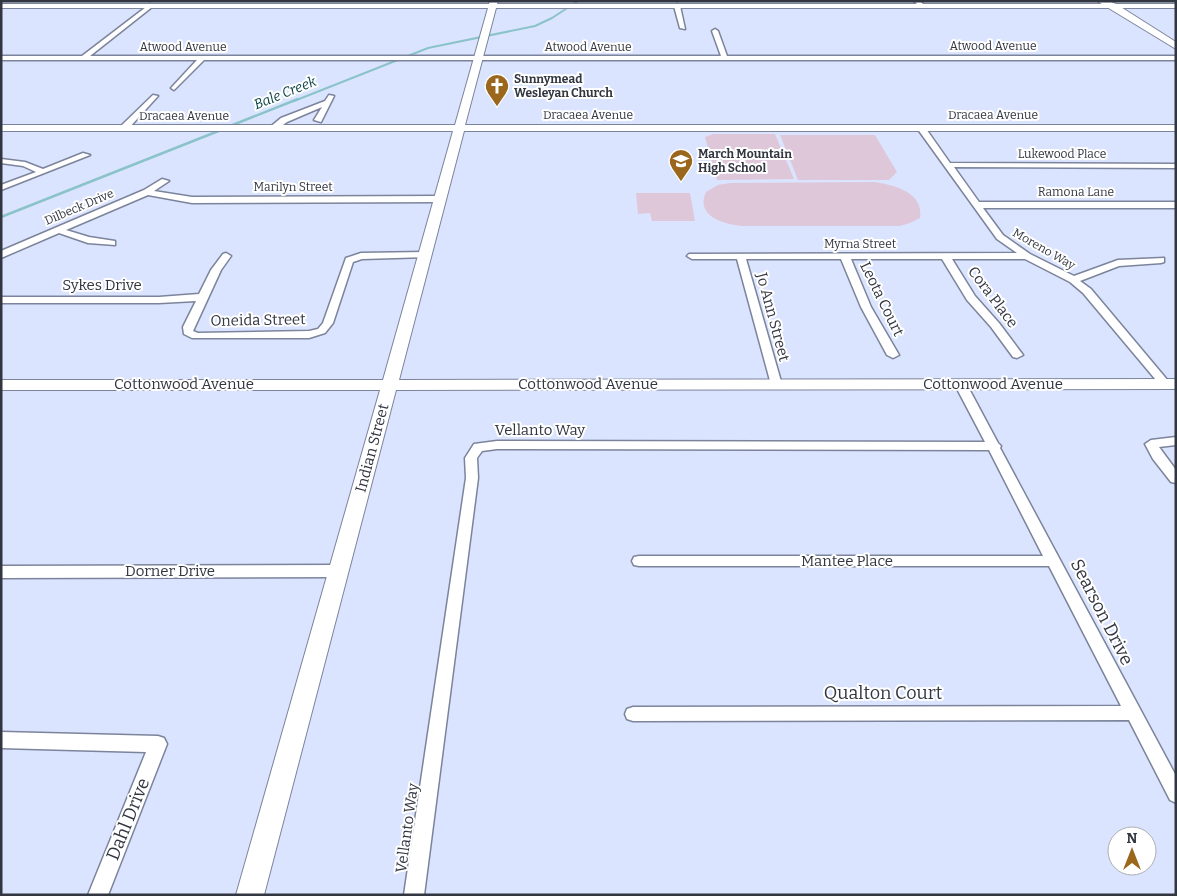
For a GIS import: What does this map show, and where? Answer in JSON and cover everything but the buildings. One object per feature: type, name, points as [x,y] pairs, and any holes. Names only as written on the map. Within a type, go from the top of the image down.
[{"type":"main road","points":[[1101,1],[1112,4],[1176,46]]},
{"type":"street","name":"Indian Street","points":[[250,895],[493,4]]},
{"type":"street","points":[[1,6],[1112,4],[1176,6]]},
{"type":"street","points":[[84,58],[150,6]]},
{"type":"street","points":[[677,6],[683,28]]},
{"type":"street","points":[[715,31],[725,58]]},
{"type":"street","name":"Atwood Avenue","points":[[1,58],[1176,58]]},
{"type":"street","points":[[174,88],[202,58]]},
{"type":"street","points":[[124,128],[155,96]]},
{"type":"street","points":[[273,128],[284,120],[329,99],[319,117],[298,114]]},
{"type":"street","name":"Dracaea Avenue","points":[[1,128],[1176,128]]},
{"type":"street","name":"Moreno Way","points":[[921,128],[1000,237],[1027,256],[1073,280],[1097,302],[1170,384]]},
{"type":"street","points":[[1,188],[86,155]]},
{"type":"street","points":[[1,161],[24,164],[44,172]]},
{"type":"street","name":"Lukewood Place","points":[[947,165],[1176,166]]},
{"type":"street","name":"Dilbeck Drive","points":[[1,255],[147,192],[165,181]]},
{"type":"street","name":"Marilyn Street","points":[[147,192],[192,200],[440,199]]},
{"type":"street","name":"Ramona Lane","points":[[976,205],[1176,205]]},
{"type":"street","points":[[57,230],[88,240],[112,243]]},
{"type":"street","name":"Oneida Street","points":[[226,256],[216,270],[188,327],[188,332],[196,336],[317,334],[325,329],[328,323],[349,260],[361,256],[425,255]]},
{"type":"street","name":"Myrna Street","points":[[692,256],[1027,256]]},
{"type":"street","name":"Leota Court","points":[[844,256],[866,307],[893,355]]},
{"type":"street","name":"Jo Ann Street","points":[[741,257],[776,385]]},
{"type":"street","name":"Cora Place","points":[[946,257],[970,298],[995,325],[1017,355]]},
{"type":"street","points":[[1073,280],[1118,263],[1161,260]]},
{"type":"street","name":"Sykes Drive","points":[[1,300],[159,300],[203,297]]},
{"type":"street","name":"Cottonwood Avenue","points":[[1,385],[390,383],[776,385],[1170,384]]},
{"type":"street","name":"Searson Drive","points":[[961,385],[995,446],[1176,794]]},
{"type":"street","points":[[1176,442],[1151,444],[1157,456],[1176,479]]},
{"type":"street","name":"Vellanto Way","points":[[414,895],[470,488],[471,458],[478,447],[497,445],[995,446]]},
{"type":"street","name":"Mantee Place","points":[[639,561],[1055,561]]},
{"type":"street","name":"Dorner Drive","points":[[1,572],[338,571]]},
{"type":"street","name":"Qualton Court","points":[[632,714],[1133,713]]},
{"type":"street","name":"Dahl Drive","points":[[1,740],[158,744],[98,895]]},
{"type":"shaded area","points":[[713,134],[775,134],[794,179],[717,180],[705,137]]},
{"type":"shaded area","points":[[780,135],[875,135],[897,172],[889,180],[798,180]]},
{"type":"shaded area","points":[[874,182],[906,191],[917,202],[920,209],[920,218],[900,226],[741,226],[719,221],[707,213],[704,207],[706,192],[718,185],[730,183]]},
{"type":"shaded area","points":[[636,193],[690,193],[695,221],[652,221],[650,213],[638,214]]},
{"type":"waterway","name":"Bale Creek","points":[[294,101],[428,48],[535,26],[552,18],[578,1]]},
{"type":"waterway","name":"Bale Creek","points":[[230,126],[298,99]]},
{"type":"waterway","name":"Bale Creek","points":[[1,217],[221,130]]},
{"type":"place","name":"Sunnymead Wesleyan Church","points":[[497,107]]},
{"type":"place","name":"March Mountain High School","points":[[681,182]]}]
